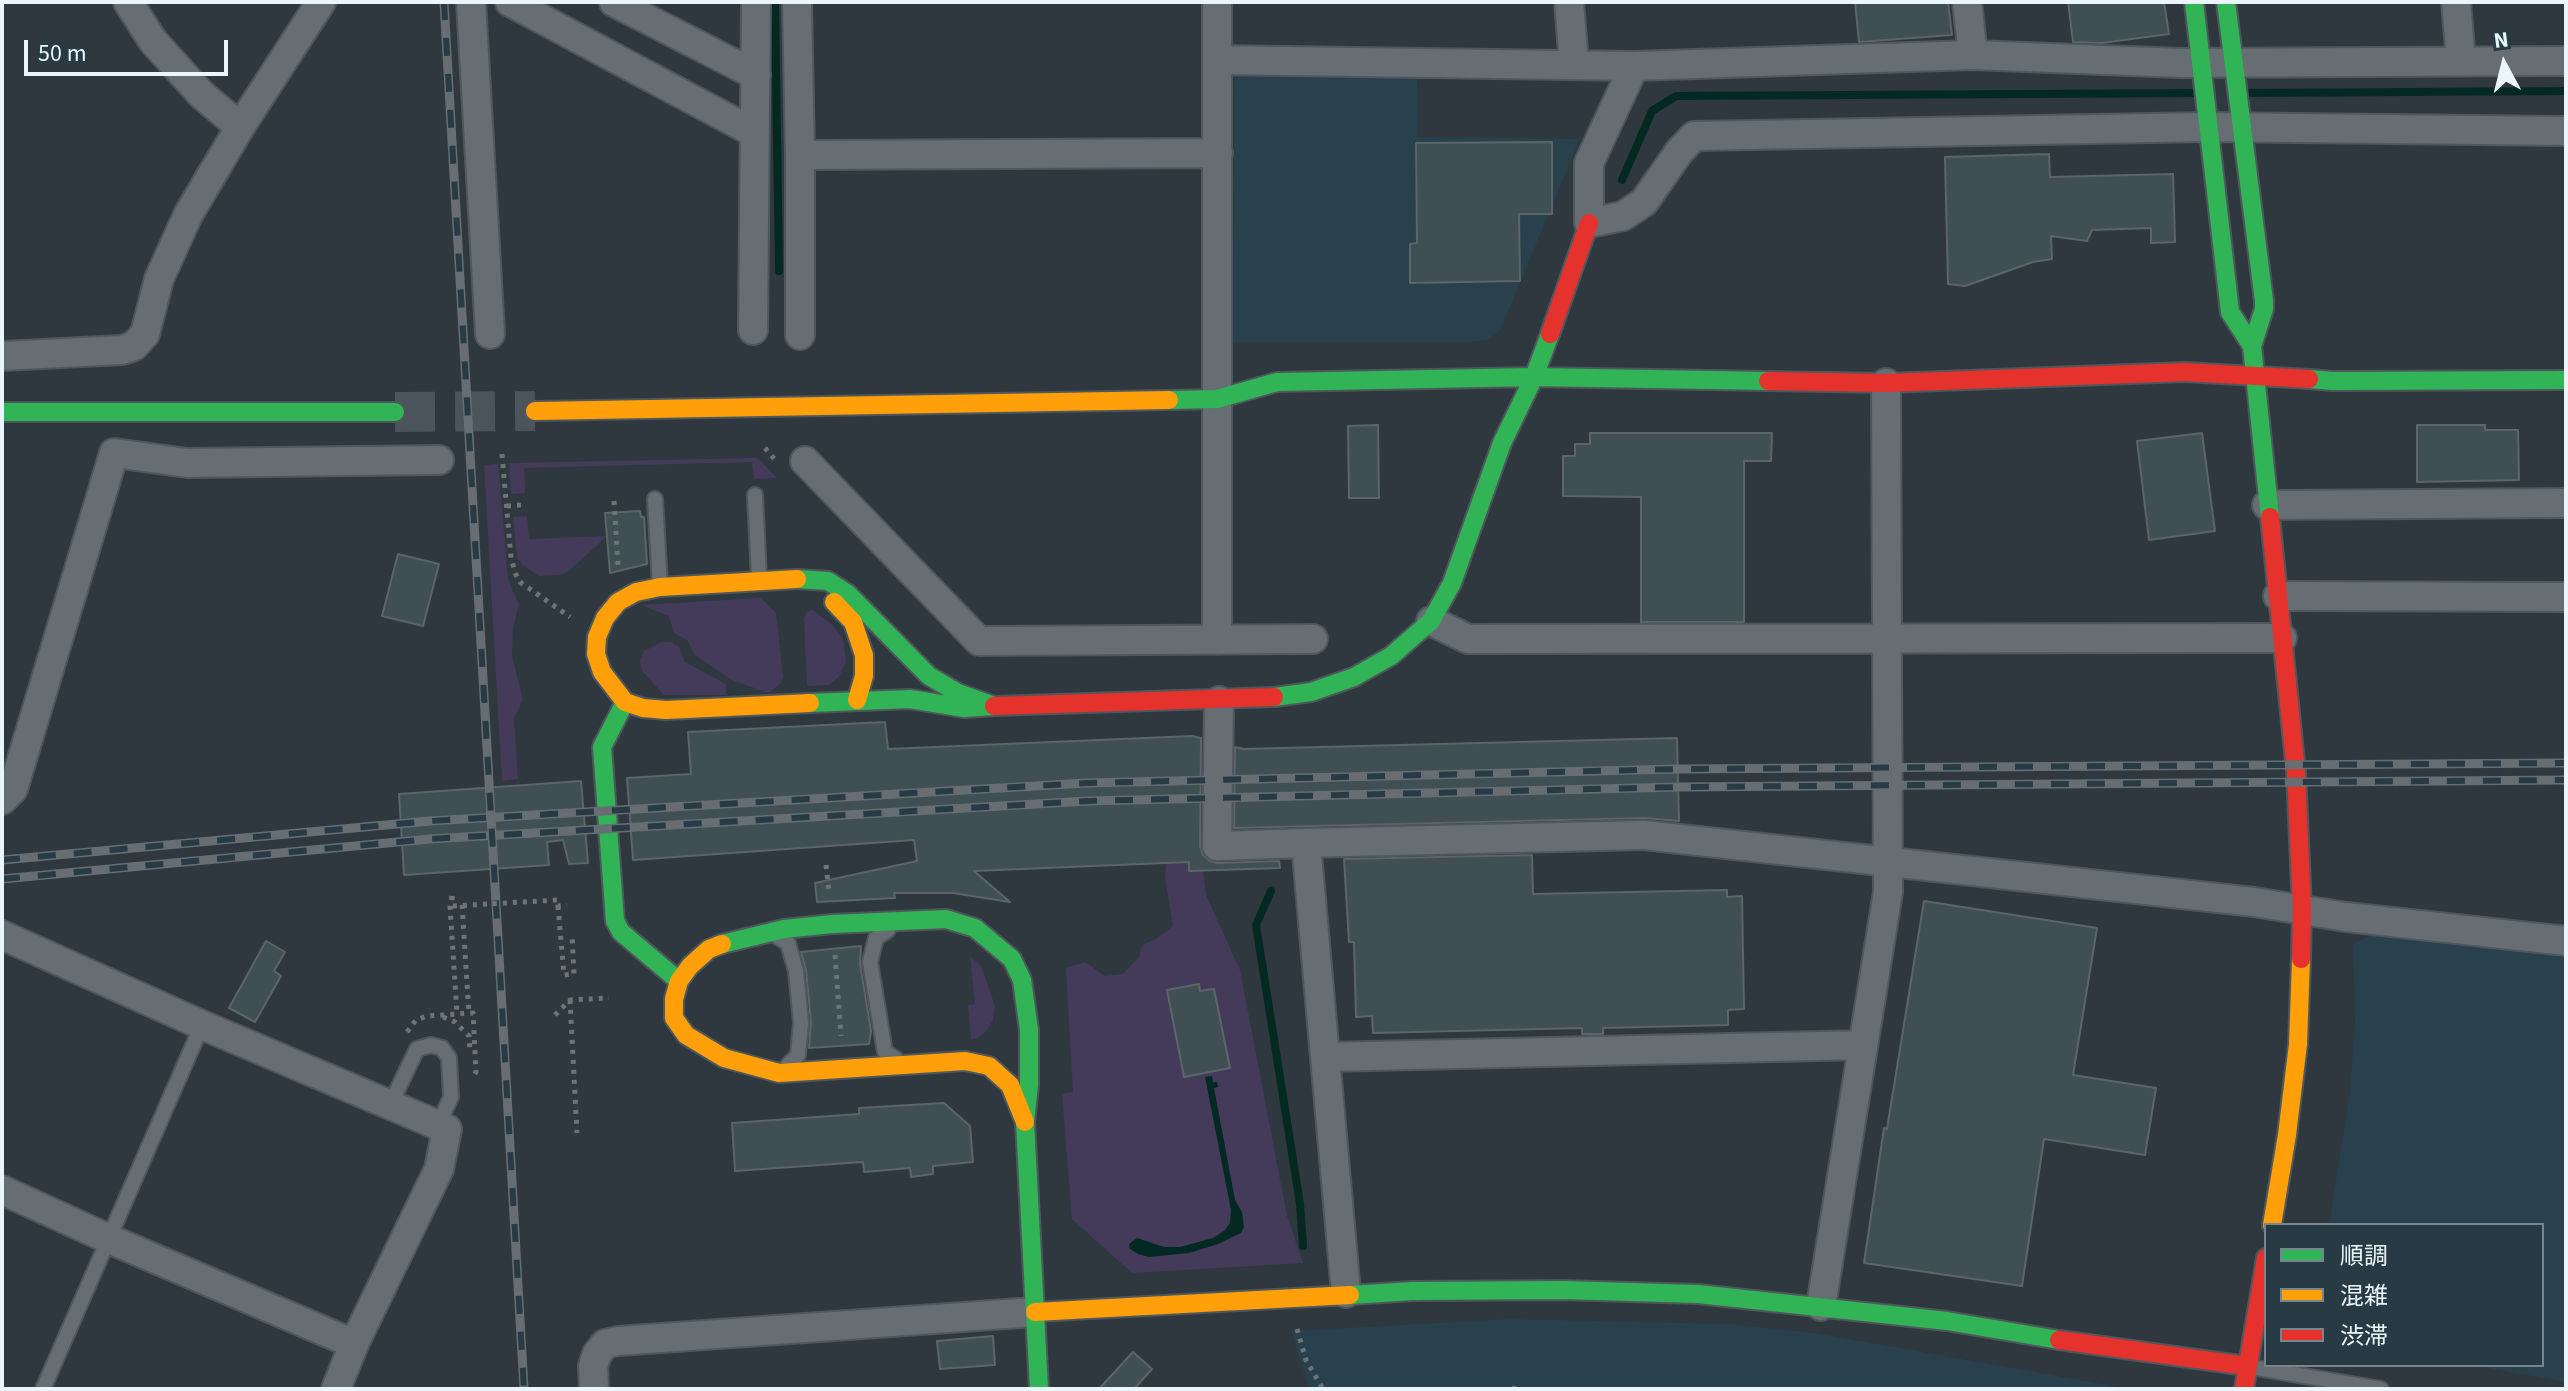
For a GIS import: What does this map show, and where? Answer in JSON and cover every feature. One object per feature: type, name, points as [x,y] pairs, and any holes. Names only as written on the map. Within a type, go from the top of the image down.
[{"type":"street","points":[[128,2],[153,41],[201,94],[240,127]]},
{"type":"street","points":[[2,356],[122,350],[134,346],[145,334],[159,279],[188,215],[240,127],[321,2]]},
{"type":"street","points":[[471,2],[490,334]]},
{"type":"street","points":[[510,2],[755,133]]},
{"type":"street","points":[[614,2],[756,75]]},
{"type":"street","points":[[753,330],[756,2]]},
{"type":"street","points":[[797,2],[800,335]]},
{"type":"street","points":[[1217,2],[1217,640]]},
{"type":"street","points":[[1569,2],[1574,64]]},
{"type":"street","points":[[1967,2],[1973,55]]},
{"type":"street","points":[[2194,2],[2230,312],[2252,346]]},
{"type":"street","points":[[2226,2],[2264,301],[2252,346],[2296,772],[2302,909],[2298,1044],[2272,1223]]},
{"type":"street","points":[[2456,2],[2461,61]]},
{"type":"street","points":[[1217,60],[1634,66],[1973,55],[2201,71],[2461,61],[2566,61]]},
{"type":"street","points":[[994,706],[958,693],[929,676],[848,594],[828,581],[759,581],[660,587],[636,592],[618,602],[605,618],[597,637],[596,654],[602,672],[625,702],[643,708],[666,710],[910,699],[964,708],[1262,699],[1311,692],[1354,677],[1391,656],[1431,621],[1452,583],[1502,443],[1534,377],[1589,223],[1589,163],[1634,66]]},
{"type":"street","points":[[1589,223],[1623,216],[1644,202],[1694,136],[2207,120],[2566,131]]},
{"type":"street","points":[[800,155],[1218,153]]},
{"type":"street","points":[[535,411],[1217,399],[1277,382],[1534,377],[1886,383],[2185,372],[2333,381],[2566,380]]},
{"type":"street","points":[[1821,1306],[1888,892],[1886,383]]},
{"type":"street","points":[[2,412],[395,412]]},
{"type":"street","points":[[2,800],[13,789],[114,453],[187,463],[439,460]]},
{"type":"street","points":[[805,461],[979,641],[1313,639]]},
{"type":"street","points":[[2267,505],[2566,503]]},
{"type":"street","points":[[797,579],[817,588],[853,622],[864,655],[864,676],[857,700]]},
{"type":"street","points":[[2278,596],[2566,597]]},
{"type":"street","points":[[1431,621],[1468,639],[2282,638]]},
{"type":"street","points":[[1219,701],[1217,846],[1644,835],[2254,902],[2346,917],[2566,941]]},
{"type":"street","points":[[625,702],[602,747],[615,921],[621,932],[679,981]]},
{"type":"street","points":[[1306,843],[1346,1293]]},
{"type":"street","points":[[1025,1122],[1010,1085],[989,1066],[965,1061],[779,1073],[724,1058],[686,1035],[674,1018],[674,999],[679,981],[709,949],[734,939],[832,924],[946,919],[975,928],[1012,959],[1022,980],[1029,1030],[1025,1122],[1039,1389]]},
{"type":"street","points":[[2,935],[202,1025],[447,1129],[439,1169],[354,1344],[336,1389]]},
{"type":"street","points":[[991,940],[1004,973],[1009,1012]]},
{"type":"street","points":[[1325,1057],[1863,1045]]},
{"type":"street","points":[[965,1061],[988,1047]]},
{"type":"street","points":[[2,1190],[354,1344]]},
{"type":"street","points":[[2244,1389],[2264,1269]]},
{"type":"street","points":[[594,1389],[593,1366],[597,1354],[605,1344],[618,1341],[1346,1293],[1473,1290],[1698,1294],[1821,1306],[1947,1321],[2027,1336],[2247,1366]]},
{"type":"lane","points":[[755,495],[759,581]]},
{"type":"lane","points":[[655,499],[660,587]]},
{"type":"lane","points":[[905,920],[876,938],[870,962],[885,1052],[906,1066]]},
{"type":"lane","points":[[768,932],[788,943],[796,971],[801,1023],[798,1055],[779,1073]]},
{"type":"lane","points":[[43,1389],[202,1025]]},
{"type":"lane","points":[[390,1105],[417,1049],[431,1045],[442,1048],[449,1058],[451,1097],[438,1125]]},
{"type":"lane","points":[[2247,1366],[2381,1389]]},
{"type":"path","points":[[502,454],[512,566],[520,582],[571,617]]},
{"type":"path","points":[[614,501],[618,566]]},
{"type":"path","points":[[507,506],[521,505]]},
{"type":"path","points":[[826,865],[843,1071]]},
{"type":"path","points":[[457,1014],[450,906],[452,896],[453,906],[558,900],[564,975],[574,974],[572,935]]},
{"type":"path","points":[[462,905],[469,1010]]},
{"type":"path","points":[[558,906],[567,905]]},
{"type":"path","points":[[555,1015],[570,1000],[609,998]]},
{"type":"path","points":[[570,1000],[577,1133]]},
{"type":"path","points":[[1296,1325],[1306,1360],[1323,1389]]},
{"type":"shaded area","points":[[1417,74],[1418,137],[1580,139],[1500,331],[1487,340],[1470,342],[1232,342],[1235,75]]},
{"type":"shaded area","points":[[758,458],[777,478],[754,479],[752,462],[524,468],[525,493],[511,494],[509,463]]},
{"type":"shaded area","points":[[498,464],[508,579],[519,604],[513,628],[512,655],[523,700],[514,718],[518,779],[502,781],[484,465]]},
{"type":"shaded area","points":[[527,516],[529,539],[607,536],[569,571],[560,575],[539,576],[522,565],[517,557],[513,517]]},
{"type":"shaded area","points":[[761,598],[776,613],[783,677],[780,684],[768,693],[732,680],[695,655],[687,640],[674,633],[669,616],[641,605]]},
{"type":"shaded area","points":[[813,610],[831,624],[843,639],[846,662],[839,677],[828,685],[807,686],[804,619],[807,611]]},
{"type":"shaded area","points":[[662,642],[671,642],[679,647],[685,662],[726,684],[726,695],[664,695],[642,671],[640,661],[644,651]]},
{"type":"shaded area","points":[[1189,862],[1190,871],[1203,871],[1206,895],[1240,970],[1287,1216],[1303,1263],[1132,1273],[1072,1219],[1062,1094],[1073,1092],[1066,968],[1085,962],[1105,976],[1123,974],[1139,957],[1142,945],[1173,926],[1165,877],[1166,863]]},
{"type":"shaded area","points":[[2375,933],[2566,953],[2566,1382],[2482,1367],[2544,1367],[2544,1223],[2329,1223],[2350,1091],[2355,1023],[2353,944]]},
{"type":"shaded area","points":[[970,956],[981,966],[995,1006],[993,1020],[986,1031],[971,1040],[968,1005],[975,1004]]},
{"type":"shaded area","points":[[1212,1076],[1213,1082],[1217,1082],[1218,1087],[1214,1088],[1235,1200],[1242,1212],[1244,1227],[1241,1233],[1218,1244],[1189,1253],[1149,1257],[1138,1254],[1130,1249],[1129,1244],[1137,1238],[1164,1247],[1180,1247],[1213,1238],[1230,1223],[1231,1210],[1205,1077]]},
{"type":"shaded area","points":[[1509,1319],[1728,1324],[1815,1333],[2131,1389],[1309,1389],[1291,1331]]},
{"type":"building","points":[[1855,2],[1948,2],[1952,35],[1859,42]]},
{"type":"building","points":[[2068,2],[2164,2],[2169,34],[2102,43],[2073,42]]},
{"type":"building","points":[[1552,142],[1552,214],[1519,214],[1520,281],[1410,283],[1410,244],[1417,243],[1416,143]]},
{"type":"building","points":[[2049,154],[2050,177],[2173,174],[2175,242],[2151,243],[2151,228],[2092,230],[2087,241],[2051,236],[2052,259],[2033,262],[1965,286],[1948,284],[1945,157]]},
{"type":"building","points":[[1378,425],[1379,498],[1349,498],[1348,426]]},
{"type":"building","points":[[2417,425],[2485,425],[2485,430],[2518,430],[2519,480],[2417,482]]},
{"type":"building","points":[[1590,433],[1772,433],[1771,461],[1744,461],[1744,622],[1641,622],[1641,497],[1563,496],[1563,456],[1575,456],[1575,444],[1590,444]]},
{"type":"building","points":[[2202,433],[2215,531],[2149,540],[2137,441]]},
{"type":"building","points":[[640,511],[641,517],[644,517],[647,564],[610,573],[605,513]]},
{"type":"building","points":[[398,554],[439,564],[423,626],[382,616]]},
{"type":"building","points":[[885,722],[888,749],[1201,738],[1200,846],[1203,855],[1218,863],[1279,861],[1280,868],[1189,871],[1189,862],[974,871],[1010,902],[953,893],[894,893],[895,898],[817,902],[815,883],[917,861],[914,840],[633,860],[627,778],[691,774],[688,732]]},
{"type":"building","points":[[1677,738],[1679,821],[1644,818],[1234,828],[1235,747]]},
{"type":"building","points":[[581,781],[588,863],[569,864],[563,840],[547,842],[549,865],[404,875],[399,794]]},
{"type":"building","points":[[1532,855],[1533,894],[1727,890],[1727,897],[1742,896],[1744,1009],[1728,1010],[1728,1025],[1603,1028],[1603,1034],[1582,1034],[1582,1028],[1373,1033],[1372,1016],[1356,1017],[1354,942],[1349,942],[1344,859]]},
{"type":"building","points":[[1924,901],[2097,928],[2073,1075],[2156,1088],[2145,1155],[2044,1139],[2022,1286],[1864,1263]]},
{"type":"building","points":[[266,941],[285,952],[274,971],[281,976],[255,1022],[229,1008]]},
{"type":"building","points":[[861,946],[860,964],[871,1031],[869,1044],[809,1048],[811,1022],[806,970],[801,952]]},
{"type":"building","points":[[1199,984],[1200,991],[1214,989],[1230,1068],[1184,1077],[1167,990]]},
{"type":"building","points":[[944,1103],[970,1126],[973,1162],[933,1166],[933,1174],[911,1177],[910,1168],[864,1172],[863,1162],[735,1171],[732,1123],[859,1114],[859,1108]]},
{"type":"building","points":[[993,1336],[995,1365],[940,1369],[937,1341]]},
{"type":"building","points":[[1133,1352],[1152,1369],[1134,1389],[1099,1389]]},
{"type":"waterway","points":[[775,2],[779,271]]},
{"type":"waterway","points":[[2250,93],[2566,91]]},
{"type":"waterway","points":[[1622,180],[1652,111],[1676,96],[2193,93]]},
{"type":"waterway","points":[[1271,891],[1256,925],[1300,1204],[1303,1246]]},
{"type":"tunnel","points":[[395,412],[535,411]]},
{"type":"railway","points":[[444,2],[524,1389]]},
{"type":"railway","points":[[2,860],[430,821],[1087,783],[1680,769],[2566,763]]},
{"type":"railway","points":[[2,879],[430,839],[1088,801],[1680,787],[2566,780]]},
{"type":"traffic: fast","points":[[2194,2],[2230,312],[2252,346]]},
{"type":"traffic: fast","points":[[2226,2],[2264,301],[2252,346],[2270,517]]},
{"type":"traffic: fast","points":[[1274,697],[1311,692],[1354,677],[1391,656],[1431,621],[1452,583],[1502,443],[1534,377],[1550,334]]},
{"type":"traffic: fast","points":[[1169,400],[1217,399],[1277,382],[1534,377],[1768,381]]},
{"type":"traffic: fast","points":[[2309,379],[2566,380]]},
{"type":"traffic: fast","points":[[2,412],[395,412]]},
{"type":"traffic: fast","points":[[797,579],[828,581],[848,594],[929,676],[958,693],[994,706],[964,708],[910,699],[810,703]]},
{"type":"traffic: fast","points":[[625,702],[602,747],[615,921],[621,932],[679,981]]},
{"type":"traffic: fast","points":[[722,944],[784,929],[946,919],[975,928],[1012,959],[1022,980],[1029,1030],[1025,1122],[1039,1389]]},
{"type":"traffic: fast","points":[[1350,1295],[1413,1291],[1563,1290],[1698,1294],[1947,1321],[2059,1340]]},
{"type":"traffic: slow","points":[[535,411],[1169,400]]},
{"type":"traffic: slow","points":[[797,579],[660,587],[636,592],[618,602],[605,618],[597,637],[596,654],[602,672],[625,702],[643,708],[666,710],[810,703]]},
{"type":"traffic: slow","points":[[834,602],[853,622],[864,655],[864,676],[857,700]]},
{"type":"traffic: slow","points":[[722,944],[709,949],[679,981],[674,999],[674,1018],[686,1035],[724,1058],[779,1073],[965,1061],[989,1066],[1010,1085],[1025,1122]]},
{"type":"traffic: slow","points":[[2272,1223],[2298,1044],[2301,959]]},
{"type":"traffic: slow","points":[[1035,1312],[1350,1295]]},
{"type":"traffic: jam","points":[[1550,334],[1589,223]]},
{"type":"traffic: jam","points":[[1768,381],[1886,383],[2185,372],[2309,379]]},
{"type":"traffic: jam","points":[[2270,517],[2296,772],[2301,959]]},
{"type":"traffic: jam","points":[[994,706],[1274,697]]},
{"type":"traffic: jam","points":[[2244,1389],[2264,1270]]},
{"type":"traffic: jam","points":[[2059,1340],[2247,1366]]}]
